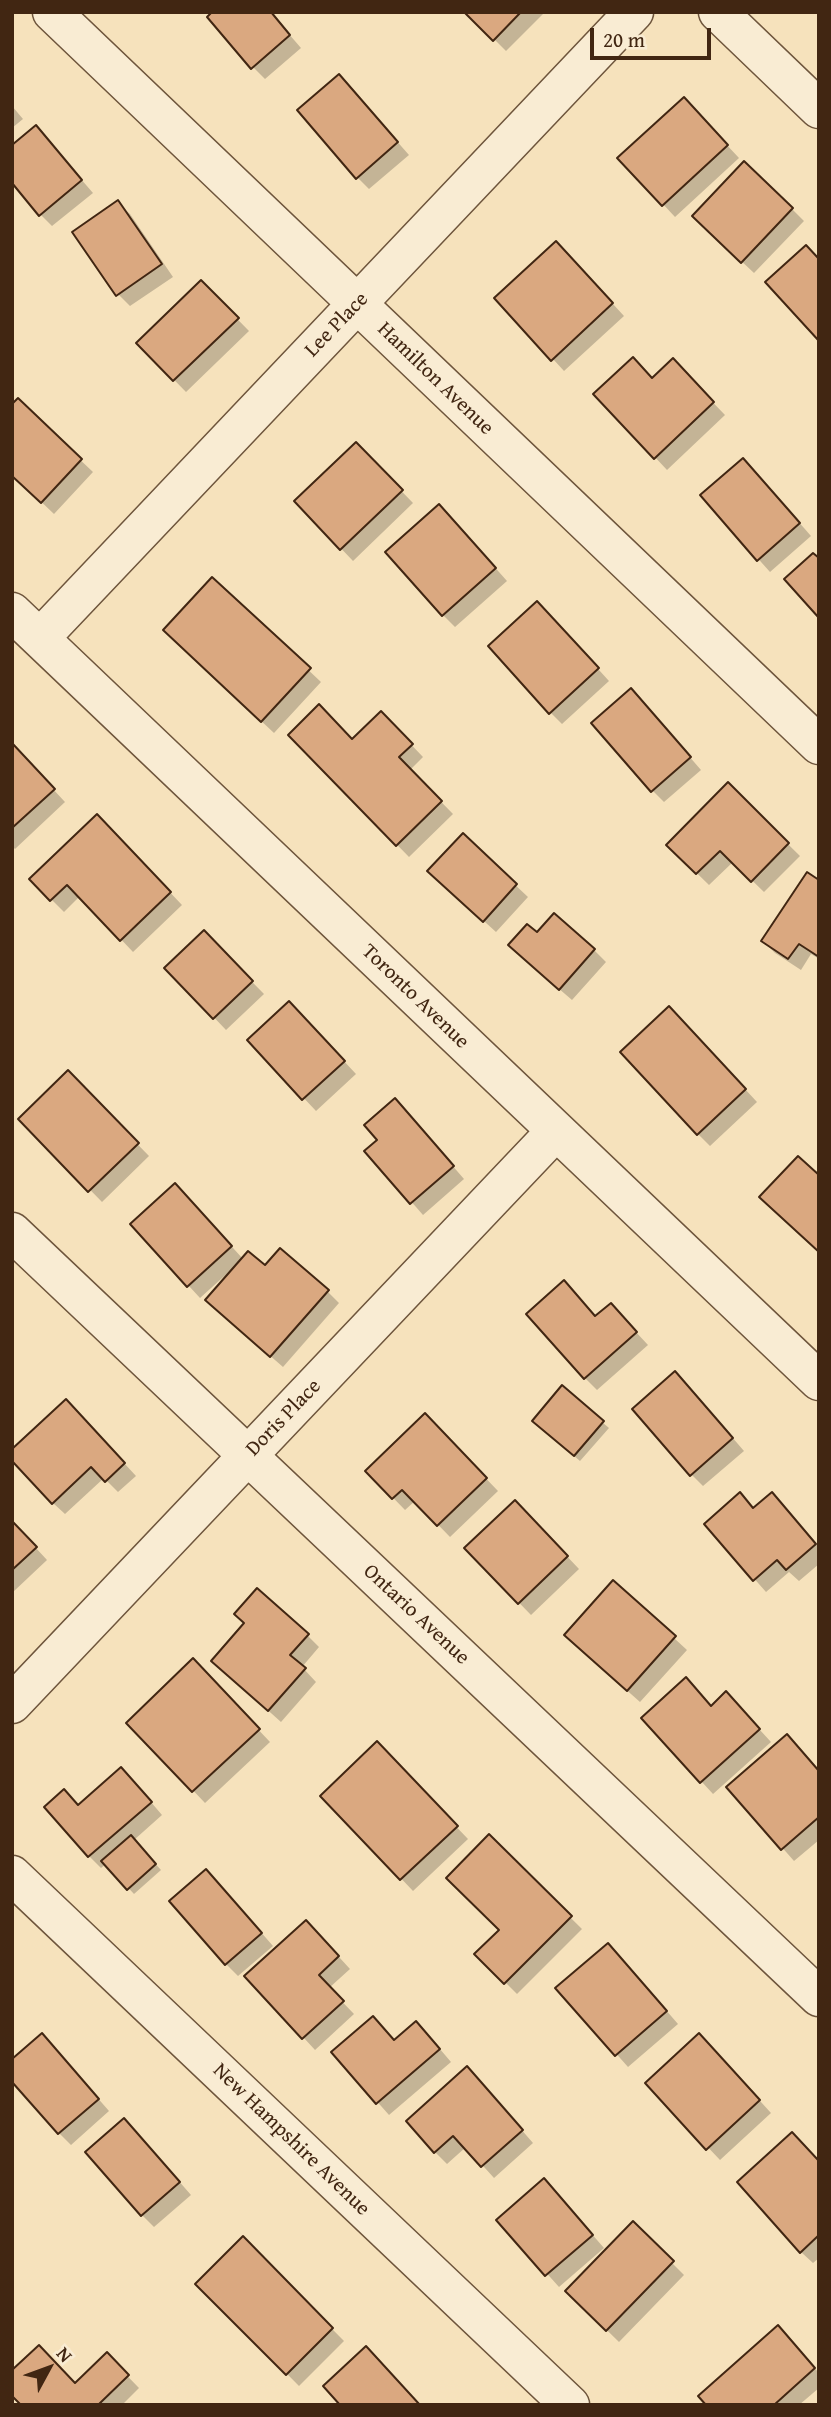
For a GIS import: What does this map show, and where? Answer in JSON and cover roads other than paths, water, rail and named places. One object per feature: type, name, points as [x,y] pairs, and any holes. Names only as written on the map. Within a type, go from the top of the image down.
[{"type":"street","name":"Hamilton Avenue","points":[[52,12],[819,745]]},
{"type":"street","name":"Lee Place","points":[[40,638],[634,12]]},
{"type":"street","points":[[718,12],[819,109]]},
{"type":"street","name":"Toronto Avenue","points":[[12,612],[819,1381]]},
{"type":"street","name":"Doris Place","points":[[12,1704],[555,1132]]},
{"type":"street","name":"Ontario Avenue","points":[[12,1232],[819,1997]]},
{"type":"street","name":"New Hampshire Avenue","points":[[12,1875],[570,2405]]}]
